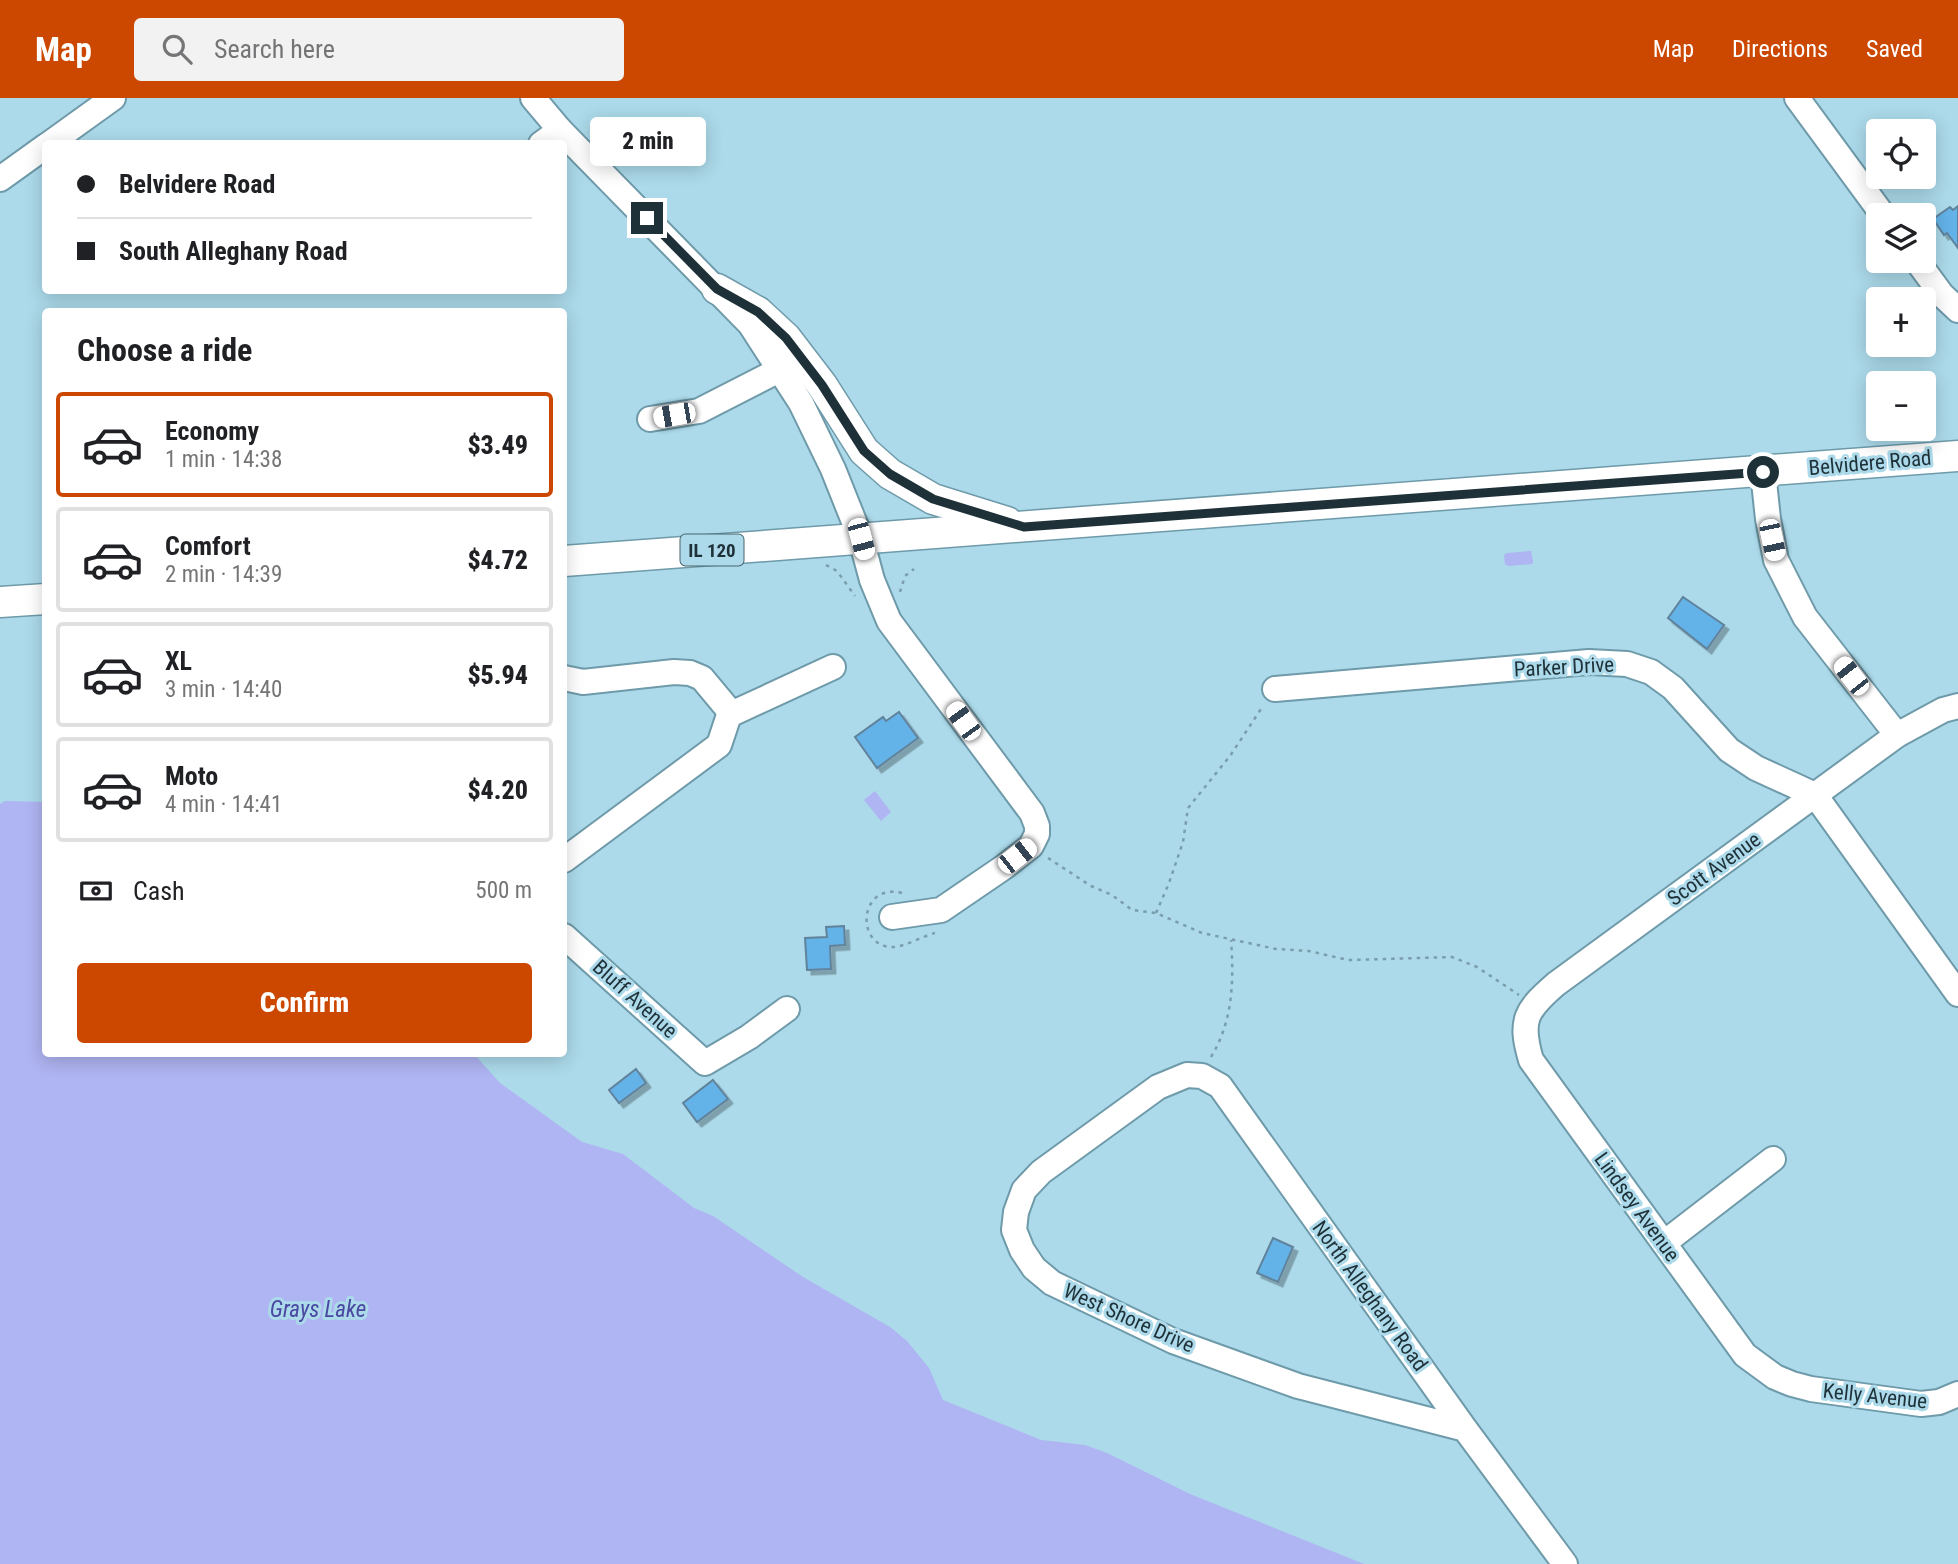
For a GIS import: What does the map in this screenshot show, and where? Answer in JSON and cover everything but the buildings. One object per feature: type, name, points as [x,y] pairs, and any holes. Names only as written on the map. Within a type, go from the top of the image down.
[{"type":"main road","points":[[717,289],[758,312],[786,338],[822,385],[864,451],[890,474],[933,499],[1024,527]]},
{"type":"main road","name":"Belvidere Road","points":[[861,539],[1958,456]]},
{"type":"main road","name":"IL 120","points":[[567,561],[861,539]]},
{"type":"main road","points":[[0,602],[42,599]]},
{"type":"street","points":[[54,140],[113,98]]},
{"type":"street","points":[[533,98],[550,137]]},
{"type":"street","points":[[1797,98],[1874,203]]},
{"type":"street","points":[[0,179],[42,149]]},
{"type":"street","points":[[567,152],[717,289],[750,324],[800,403],[833,469],[889,621],[1031,813],[1037,826],[1037,834],[1031,846],[942,910],[892,917]]},
{"type":"street","points":[[1926,273],[1942,295],[1958,310]]},
{"type":"street","points":[[650,419],[699,411],[779,370]]},
{"type":"street","points":[[1763,472],[1776,560],[1799,606],[1897,735]]},
{"type":"street","name":"Parker Drive","points":[[1275,689],[1589,662],[1627,664],[1651,672],[1673,688],[1729,750],[1756,768],[1815,796],[1958,993]]},
{"type":"street","points":[[729,715],[833,667]]},
{"type":"street","points":[[567,679],[583,682],[674,672],[690,673],[702,678],[727,708],[729,715],[719,745],[567,858]]},
{"type":"street","name":"Scott Avenue","points":[[1533,1004],[1556,984],[1897,735],[1943,710],[1958,706]]},
{"type":"street","name":"Bluff Avenue","points":[[567,939],[705,1063],[749,1037],[787,1009]]},
{"type":"street","name":"Lindsey Avenue","points":[[1533,1004],[1526,1021],[1526,1045],[1531,1060],[1745,1355],[1775,1377],[1792,1384]]},
{"type":"street","name":"West Shore Drive","points":[[1202,1076],[1187,1075],[1152,1091],[1041,1172],[1024,1190],[1016,1212],[1014,1230],[1021,1250],[1034,1268],[1052,1283],[1173,1340],[1298,1386],[1465,1429]]},
{"type":"street","name":"North Alleghany Road","points":[[1202,1076],[1220,1086],[1565,1564]]},
{"type":"street","points":[[1664,1243],[1773,1159]]},
{"type":"street","name":"Kelly Avenue","points":[[1792,1384],[1811,1390],[1913,1404],[1939,1402],[1958,1394]]},
{"type":"path","points":[[825,565],[837,571],[857,599]]},
{"type":"path","points":[[900,600],[903,581],[914,569]]},
{"type":"path","points":[[1156,913],[1182,842],[1188,808],[1230,756],[1275,689]]},
{"type":"path","points":[[1048,851],[1046,857],[1091,886],[1112,895],[1132,910],[1156,913],[1202,933],[1276,949],[1310,951],[1348,960],[1452,957],[1483,970],[1533,1004]]},
{"type":"path","points":[[906,895],[898,892],[880,894],[868,908],[866,925],[876,941],[887,947],[895,947],[941,931]]},
{"type":"path","points":[[1202,1076],[1220,1042],[1227,1020],[1233,970],[1231,940]]},
{"type":"water","points":[[1531,551],[1532,564],[1505,564],[1504,555],[1507,553]]},
{"type":"water","points":[[875,791],[891,812],[881,821],[864,800]]},
{"type":"water","name":"Grays Lake","points":[[5,801],[42,802],[42,1057],[477,1057],[500,1083],[582,1142],[623,1154],[694,1208],[713,1216],[803,1277],[890,1327],[907,1341],[929,1368],[943,1400],[1041,1440],[1085,1445],[1107,1453],[1190,1494],[1364,1564],[0,1564],[0,804]]},
{"type":"route","points":[[647,218],[717,289],[758,312],[786,338],[822,385],[864,451],[890,474],[933,499],[1024,527],[1763,472]]}]
